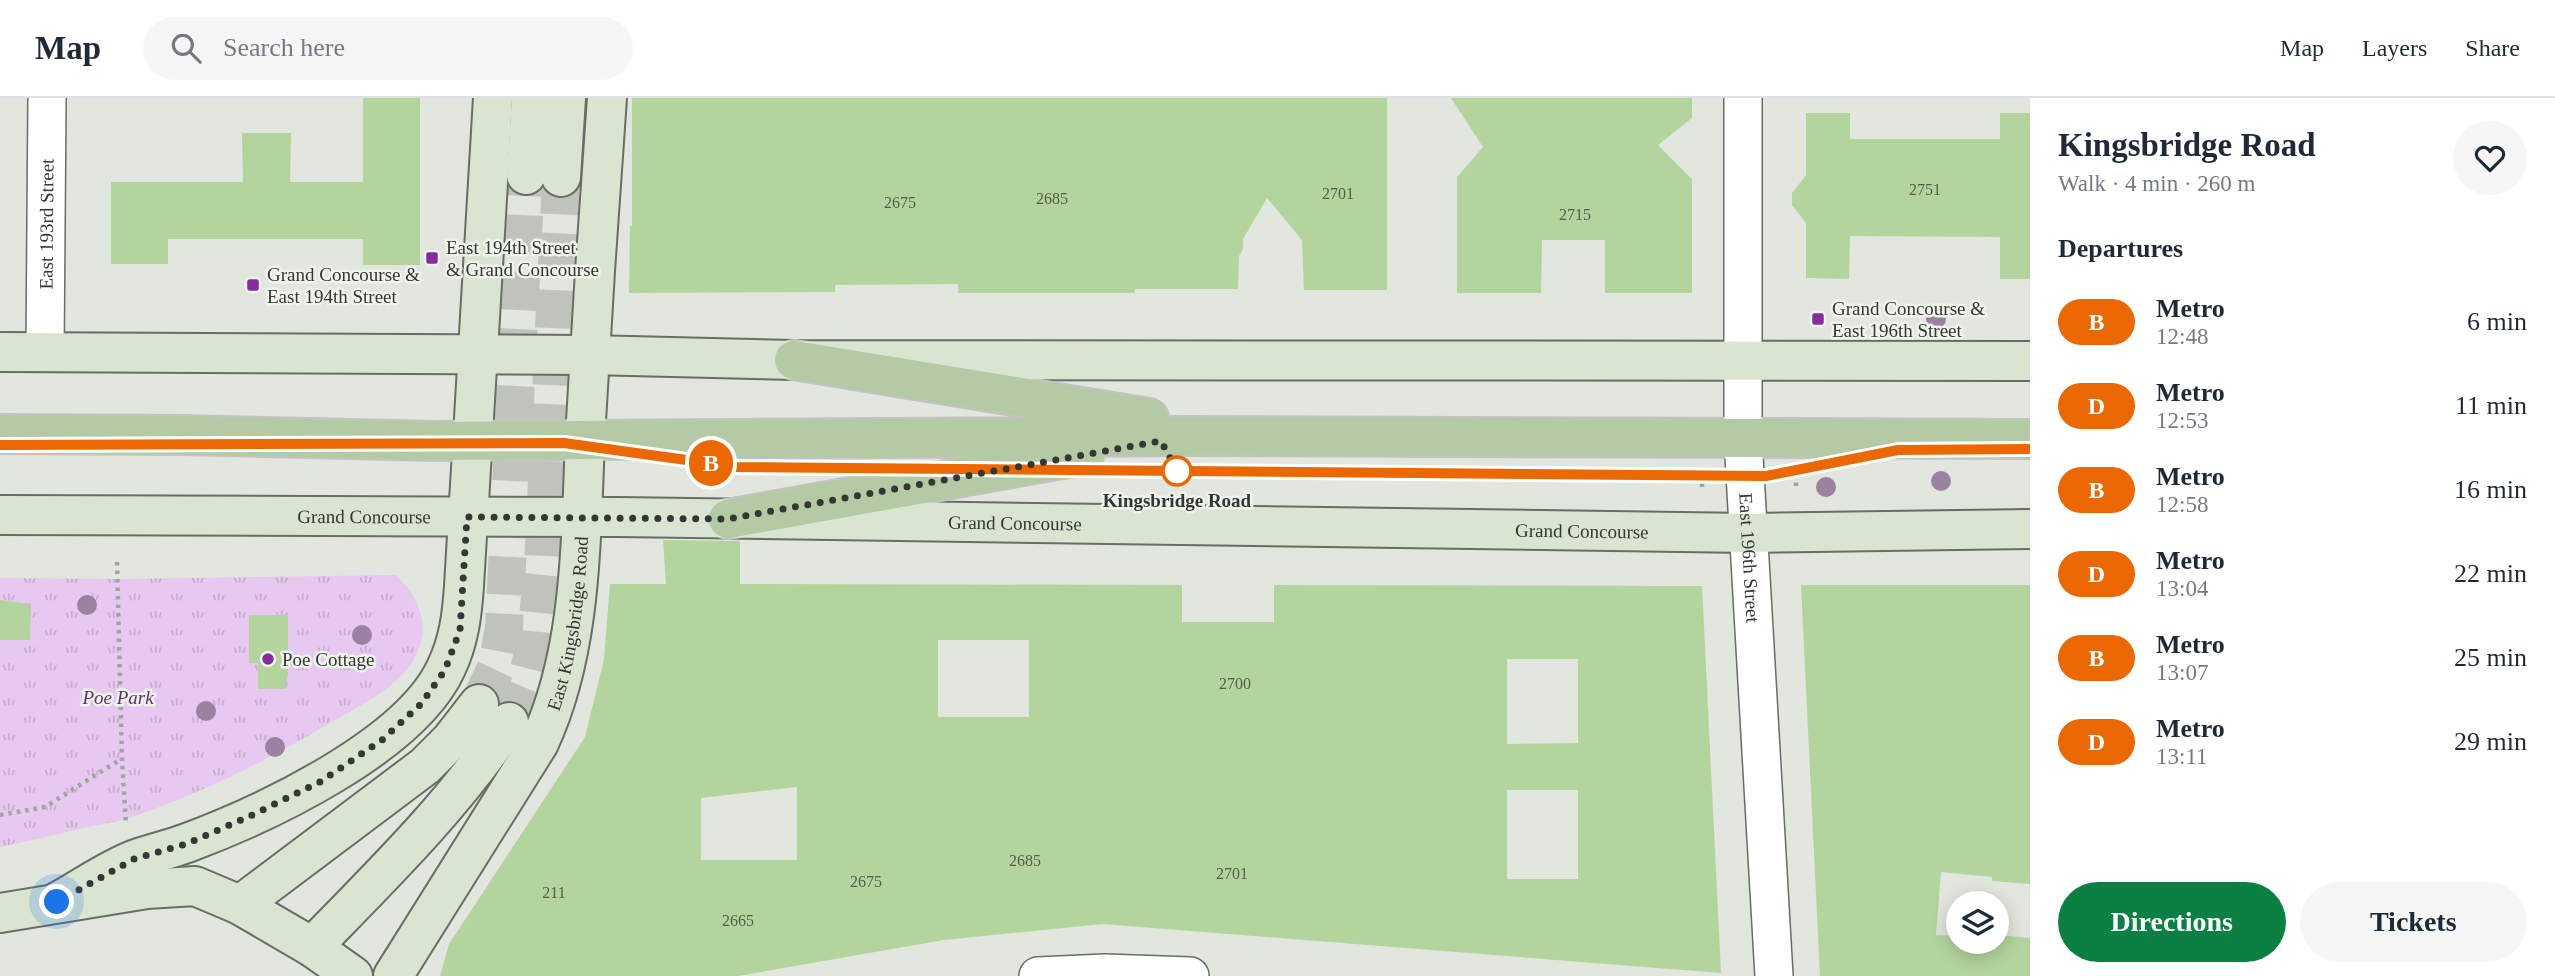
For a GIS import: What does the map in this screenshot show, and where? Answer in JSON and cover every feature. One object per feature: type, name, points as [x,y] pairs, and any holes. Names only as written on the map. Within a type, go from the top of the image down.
[{"type":"main road","points":[[794,360],[1259,436]]},
{"type":"main road","points":[[0,434],[472,441],[1188,436],[2030,439]]},
{"type":"main road","points":[[728,519],[1188,436]]},
{"type":"street","name":"East 193rd Street","points":[[45,352],[47,98]]},
{"type":"street","points":[[57,902],[134,859],[186,844],[320,782],[382,740],[421,704],[445,670],[460,630],[493,98]]},
{"type":"street","points":[[531,98],[544,176],[566,98]]},
{"type":"street","name":"East Kingsbridge Road","points":[[393,976],[539,743],[553,714],[563,679],[571,635],[581,517],[607,98]]},
{"type":"street","name":"East 196th Street","points":[[1743,98],[1743,439],[1774,976]]},
{"type":"street","points":[[0,352],[589,355],[794,360],[2030,361]]},
{"type":"street","name":"Grand Concourse","points":[[0,515],[581,517],[1749,533],[2030,529]]},
{"type":"street","points":[[240,905],[425,766],[451,740],[494,713],[488,753],[385,871],[312,947]]},
{"type":"street","points":[[0,913],[147,889],[195,886],[240,905],[312,947],[353,976]]},
{"type":"street","points":[[1038,976],[1104,973],[1190,976]]},
{"type":"path","points":[[1701,471],[1702,488]]},
{"type":"path","points":[[1796,472],[1796,487]]},
{"type":"path","points":[[117,562],[122,759],[127,829]]},
{"type":"path","points":[[0,815],[45,807],[122,759]]},
{"type":"green space","name":"Poe Park","points":[[396,575],[417,604],[423,625],[422,636],[414,659],[407,669],[379,694],[262,761],[161,807],[123,820],[0,847],[0,578]]},
{"type":"building","points":[[363,98],[420,98],[420,265],[363,265],[363,239],[168,239],[168,264],[111,264],[111,182],[243,182],[242,133],[291,133],[290,182],[363,182]]},
{"type":"building","points":[[632,98],[1387,98],[1387,290],[1304,290],[1302,240],[1267,198],[1243,239],[1243,249],[1239,256],[1238,289],[1135,289],[1135,293],[958,293],[958,284],[835,285],[835,292],[629,293]]},
{"type":"building","points":[[1451,98],[1692,98],[1692,118],[1658,145],[1692,179],[1692,293],[1605,293],[1605,240],[1542,240],[1541,293],[1457,293],[1457,177],[1483,147]]},
{"type":"building","points":[[1806,113],[1850,113],[1850,139],[2000,139],[2000,113],[2030,113],[2030,279],[2000,279],[2000,237],[1850,236],[1849,279],[1806,278],[1806,223],[1792,205],[1792,193],[1806,175]]},
{"type":"building","points":[[663,540],[740,541],[740,584],[1182,585],[1182,622],[1274,622],[1274,585],[1702,586],[1721,973],[1103,924],[944,940],[738,976],[440,976],[449,944],[585,737],[604,659],[610,584],[666,584]],"holes":[[[938,640],[1029,640],[1029,717],[938,717]],[[1507,659],[1578,659],[1578,743],[1507,744]],[[797,787],[797,860],[701,860],[701,798]],[[1507,790],[1578,790],[1578,879],[1507,879]]]},
{"type":"building","points":[[1801,585],[2030,585],[2030,884],[1992,881],[1992,877],[1941,872],[1936,935],[1946,935],[1946,954],[2009,954],[2009,936],[2030,938],[2030,976],[1820,976]]},
{"type":"building","points":[[0,600],[31,604],[30,640],[0,640]]},
{"type":"building","name":"Poe Cottage","points":[[249,615],[288,615],[288,674],[285,689],[258,689],[258,663],[249,663]]},
{"type":"tunnel","points":[[479,704],[497,666],[504,628],[526,175]]},
{"type":"tunnel","points":[[509,722],[526,681],[535,646],[543,568],[561,177]]},
{"type":"metro line","name":"B","points":[[0,445],[564,443],[737,467],[1766,476],[1898,450],[2030,449]]},
{"type":"place","name":"East 194th Street & Grand Concourse","points":[[432,258]]},
{"type":"place","name":"Grand Concourse & East 194th Street","points":[[253,285]]},
{"type":"place","name":"Grand Concourse & East 196th Street","points":[[1818,319]]},
{"type":"place","name":"Kingsbridge Road","points":[[1177,471]]},
{"type":"place","name":"Poe Cottage","points":[[268,659]]},
{"type":"route","points":[[57,902],[134,859],[186,844],[320,782],[382,740],[421,704],[445,670],[460,630],[467,517],[728,519],[1161,441],[1177,471]]}]
